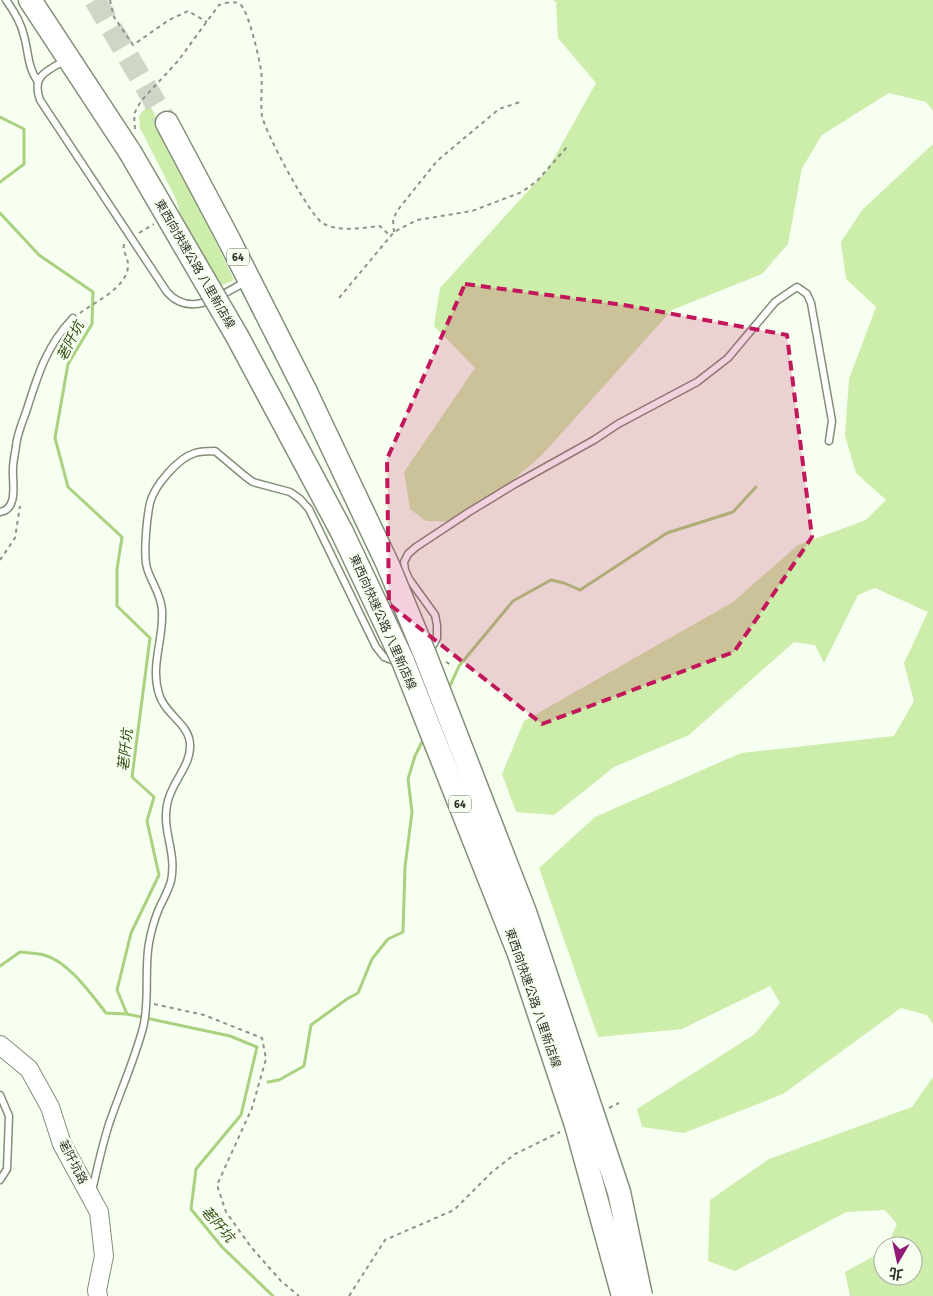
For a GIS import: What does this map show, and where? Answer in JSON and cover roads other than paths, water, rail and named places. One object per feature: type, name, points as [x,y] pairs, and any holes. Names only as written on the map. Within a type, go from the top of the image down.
[{"type":"highway","name":"東西向快速公路 八里新店線","points":[[30,0],[69,58],[134,143],[342,532],[403,661],[519,954],[576,1125],[623,1296]]},
{"type":"highway","name":"東西向快速公路 八里新店線","points":[[167,123],[250,280],[306,392],[392,574],[426,657],[525,912],[619,1192],[641,1296]]},
{"type":"street","name":"荖阡坑路","points":[[0,1045],[30,1069],[50,1108],[62,1144],[99,1212],[104,1256],[97,1290],[98,1296]]},
{"type":"lane","points":[[6,0],[20,23],[30,67],[38,82],[38,94],[44,108],[167,292],[183,304],[193,305],[202,303],[250,280]]},
{"type":"lane","points":[[38,82],[44,73],[69,58]]},
{"type":"lane","points":[[91,1196],[107,1132],[143,1026],[147,1004],[149,944],[157,912],[168,892],[173,864],[166,828],[166,805],[172,788],[187,763],[190,745],[189,735],[185,728],[163,705],[157,688],[155,662],[162,609],[161,601],[147,568],[145,556],[150,501],[158,484],[182,459],[195,453],[215,450],[253,482],[290,492],[300,499],[309,509],[376,647],[384,657],[394,662],[409,663],[421,658],[431,649],[437,638],[437,625],[435,615],[409,579],[405,570],[404,562],[408,554],[469,512],[515,484],[594,440],[618,424],[697,382],[728,358],[775,302],[797,287],[807,294],[811,303],[832,421],[829,441]]},
{"type":"lane","points":[[0,512],[11,506],[16,442],[38,372],[48,351],[73,318]]},
{"type":"lane","points":[[0,1095],[9,1116],[7,1169],[0,1180]]},
{"type":"waterway","name":"荖阡坑","points":[[0,117],[24,129],[24,164],[0,182]]},
{"type":"waterway","name":"荖阡坑","points":[[0,213],[39,255],[93,292],[92,324],[68,364],[55,438],[68,487],[122,537],[117,569],[117,606],[150,638],[132,777],[154,797],[147,821],[159,875],[131,933],[117,990],[127,1014],[230,1036],[257,1047],[241,1115],[196,1169],[191,1209],[222,1247],[273,1296]]},
{"type":"waterway","points":[[448,690],[459,666],[513,601],[551,580],[580,590],[667,533],[733,512],[756,487]]},
{"type":"waterway","points":[[268,1082],[279,1080],[304,1066],[311,1025],[358,993],[372,959],[388,939],[403,932],[405,867],[412,812],[408,779],[415,756],[424,738]]},
{"type":"waterway","points":[[0,966],[20,952],[35,953],[53,958],[70,971],[106,1013],[127,1014]]},
{"type":"tunnel","points":[[95,0],[167,123]]}]
